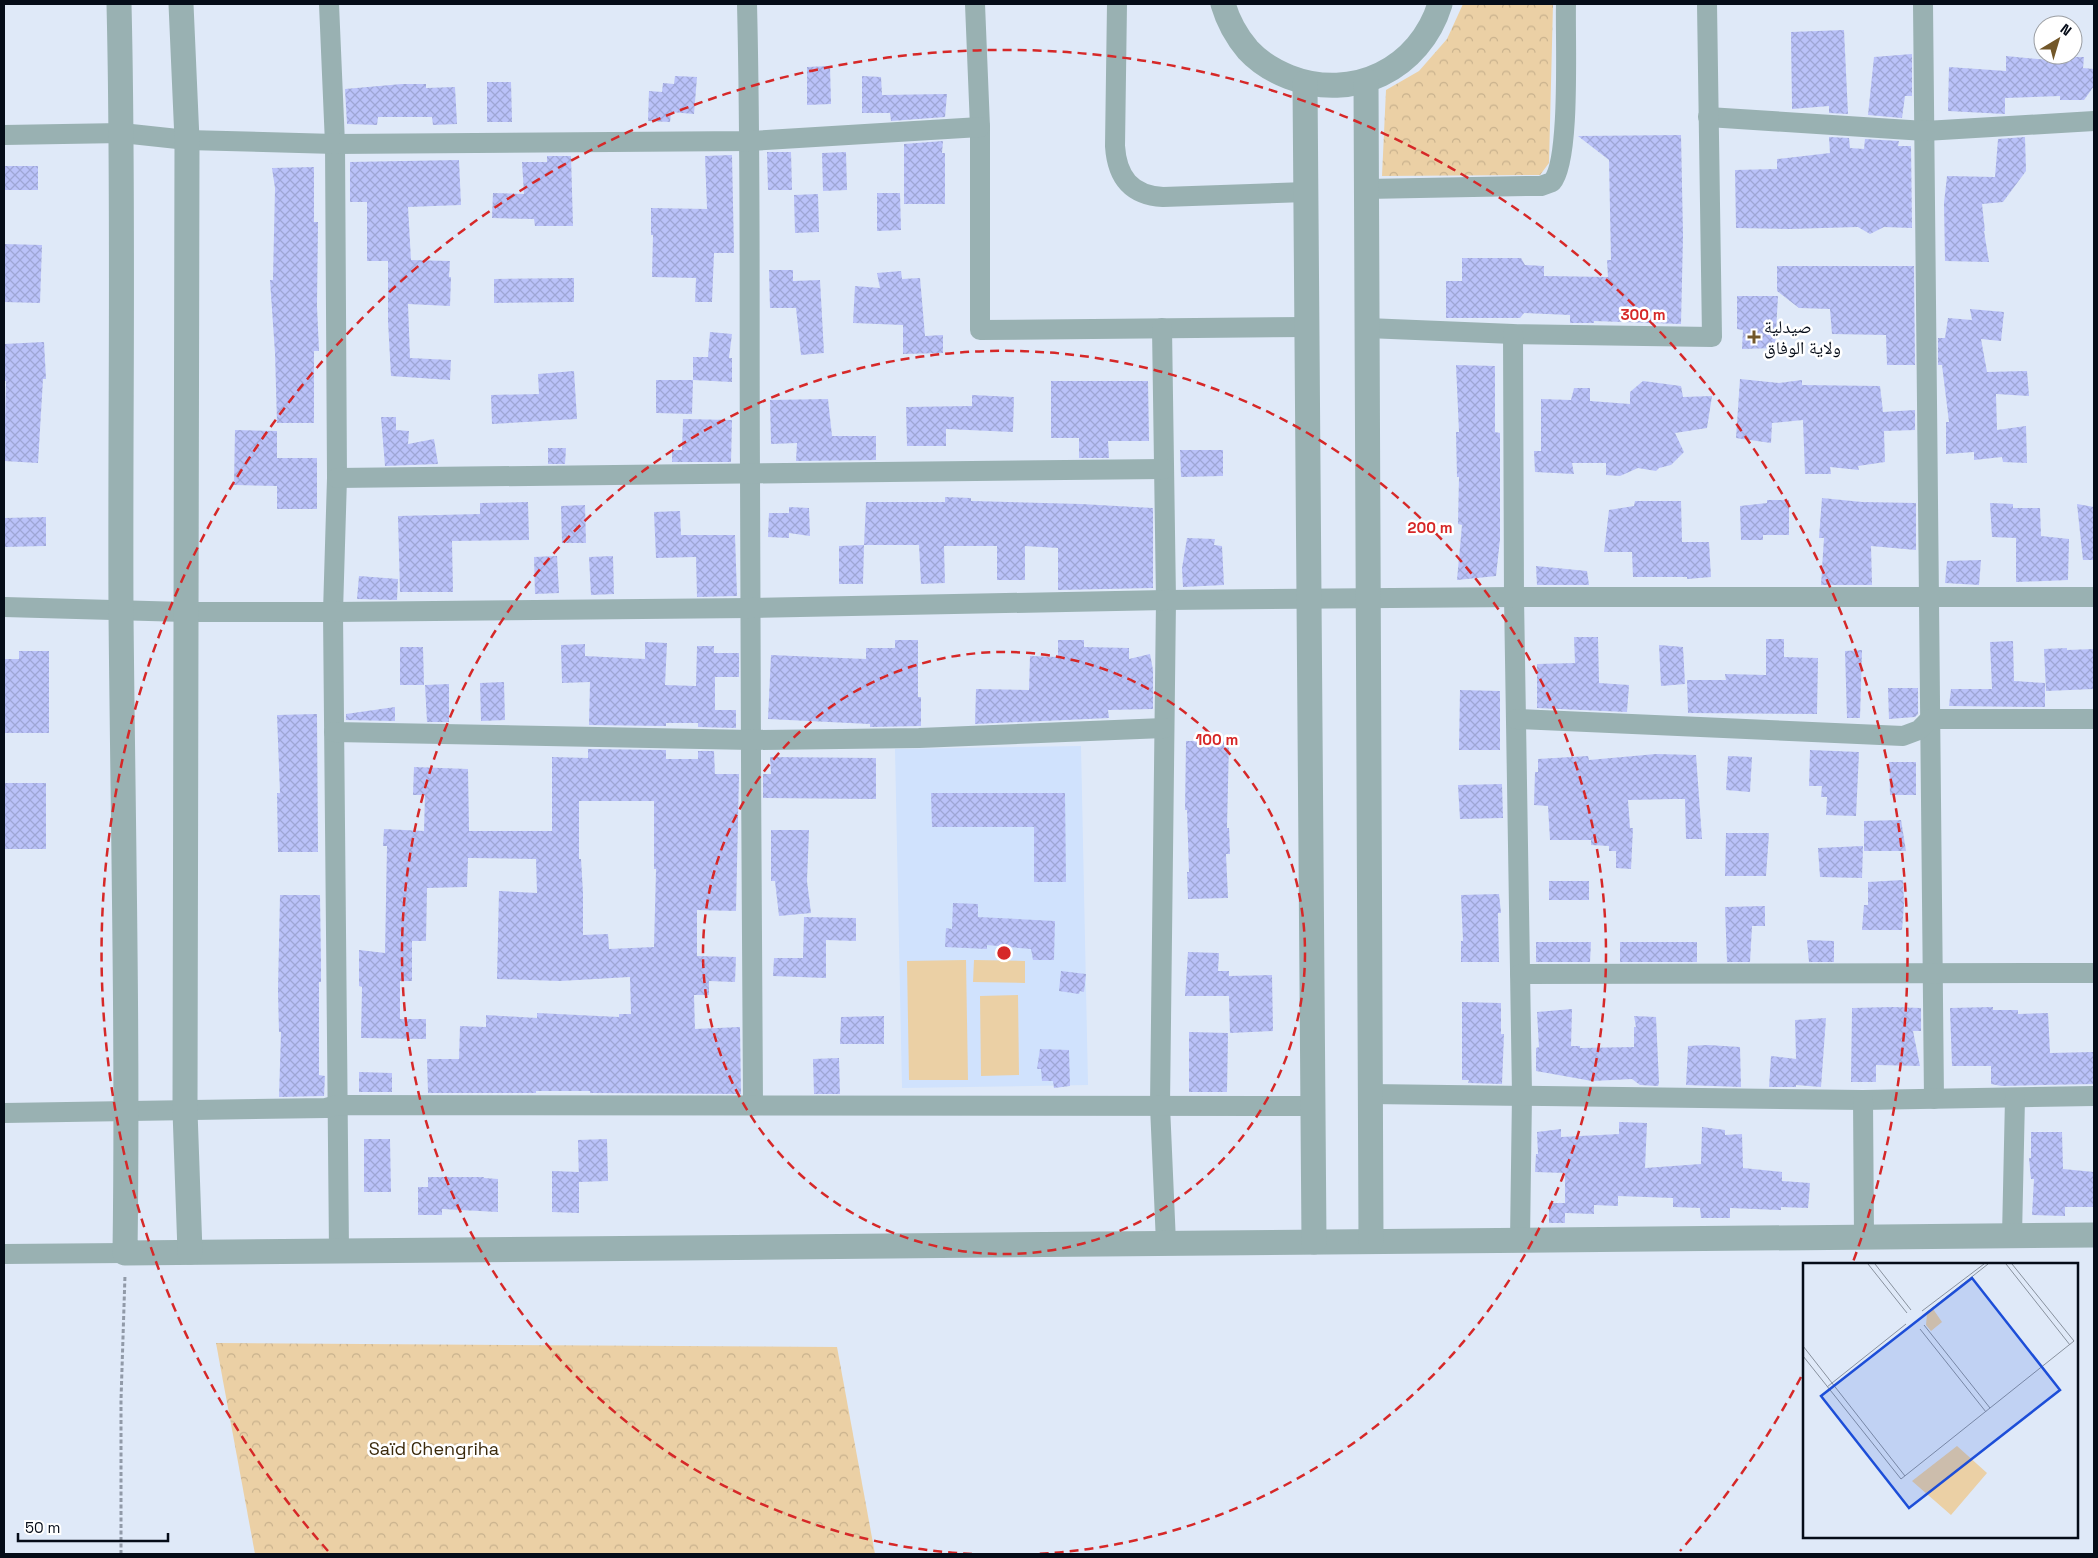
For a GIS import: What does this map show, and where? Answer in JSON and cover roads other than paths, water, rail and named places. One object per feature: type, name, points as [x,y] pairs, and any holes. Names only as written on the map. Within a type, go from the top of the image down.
[{"type":"street","points":[[119,4],[122,133],[121,610],[127,1112],[125,1253]]},
{"type":"street","points":[[181,4],[186,140],[185,1110],[190,1252]]},
{"type":"street","points":[[330,4],[335,144],[337,478],[333,612],[339,1251]]},
{"type":"street","points":[[747,4],[750,141],[752,1106]]},
{"type":"street","points":[[975,4],[980,127],[980,330],[1307,327]]},
{"type":"street","points":[[1116,4],[1115,146],[1119,170],[1129,184],[1145,194],[1163,197],[1306,192]]},
{"type":"street","points":[[1223,4],[1230,24],[1248,50],[1274,71],[1305,83],[1335,86],[1366,81],[1394,68],[1418,47],[1435,21],[1440,4]]},
{"type":"street","points":[[1366,189],[1541,186],[1552,182],[1559,172],[1564,140],[1566,4]]},
{"type":"street","points":[[1367,328],[1513,334],[1712,337],[1707,4]]},
{"type":"street","points":[[1923,4],[1934,1099]]},
{"type":"street","points":[[1366,81],[1370,1241]]},
{"type":"street","points":[[1305,83],[1314,1242]]},
{"type":"street","points":[[1708,116],[1925,131],[2094,121]]},
{"type":"street","points":[[4,135],[122,133],[186,140],[335,144],[750,141],[980,127]]},
{"type":"street","points":[[1162,328],[1166,600],[1160,1106],[1166,1243]]},
{"type":"street","points":[[1513,334],[1514,597],[1522,1094],[1520,1240]]},
{"type":"street","points":[[337,478],[1164,469]]},
{"type":"street","points":[[4,607],[185,612],[333,612],[750,608],[1166,600],[2094,596]]},
{"type":"street","points":[[1516,719],[1903,736],[1919,730],[1930,719],[2094,719]]},
{"type":"street","points":[[334,732],[752,740],[919,738],[1164,728]]},
{"type":"street","points":[[1520,974],[2094,973]]},
{"type":"street","points":[[1370,1094],[1522,1094],[1863,1100],[2094,1096]]},
{"type":"street","points":[[2012,1236],[2015,1098]]},
{"type":"street","points":[[1863,1100],[1864,1237]]},
{"type":"street","points":[[4,1114],[326,1108],[337,1105],[1313,1106]]},
{"type":"street","points":[[4,1254],[2094,1235]]},
{"type":"place","name":"صيدلية ولاية الوفاق","points":[[1754,337]]},
{"type":"park label","name":"Saïd Chengriha","points":[[434,1449]]}]
